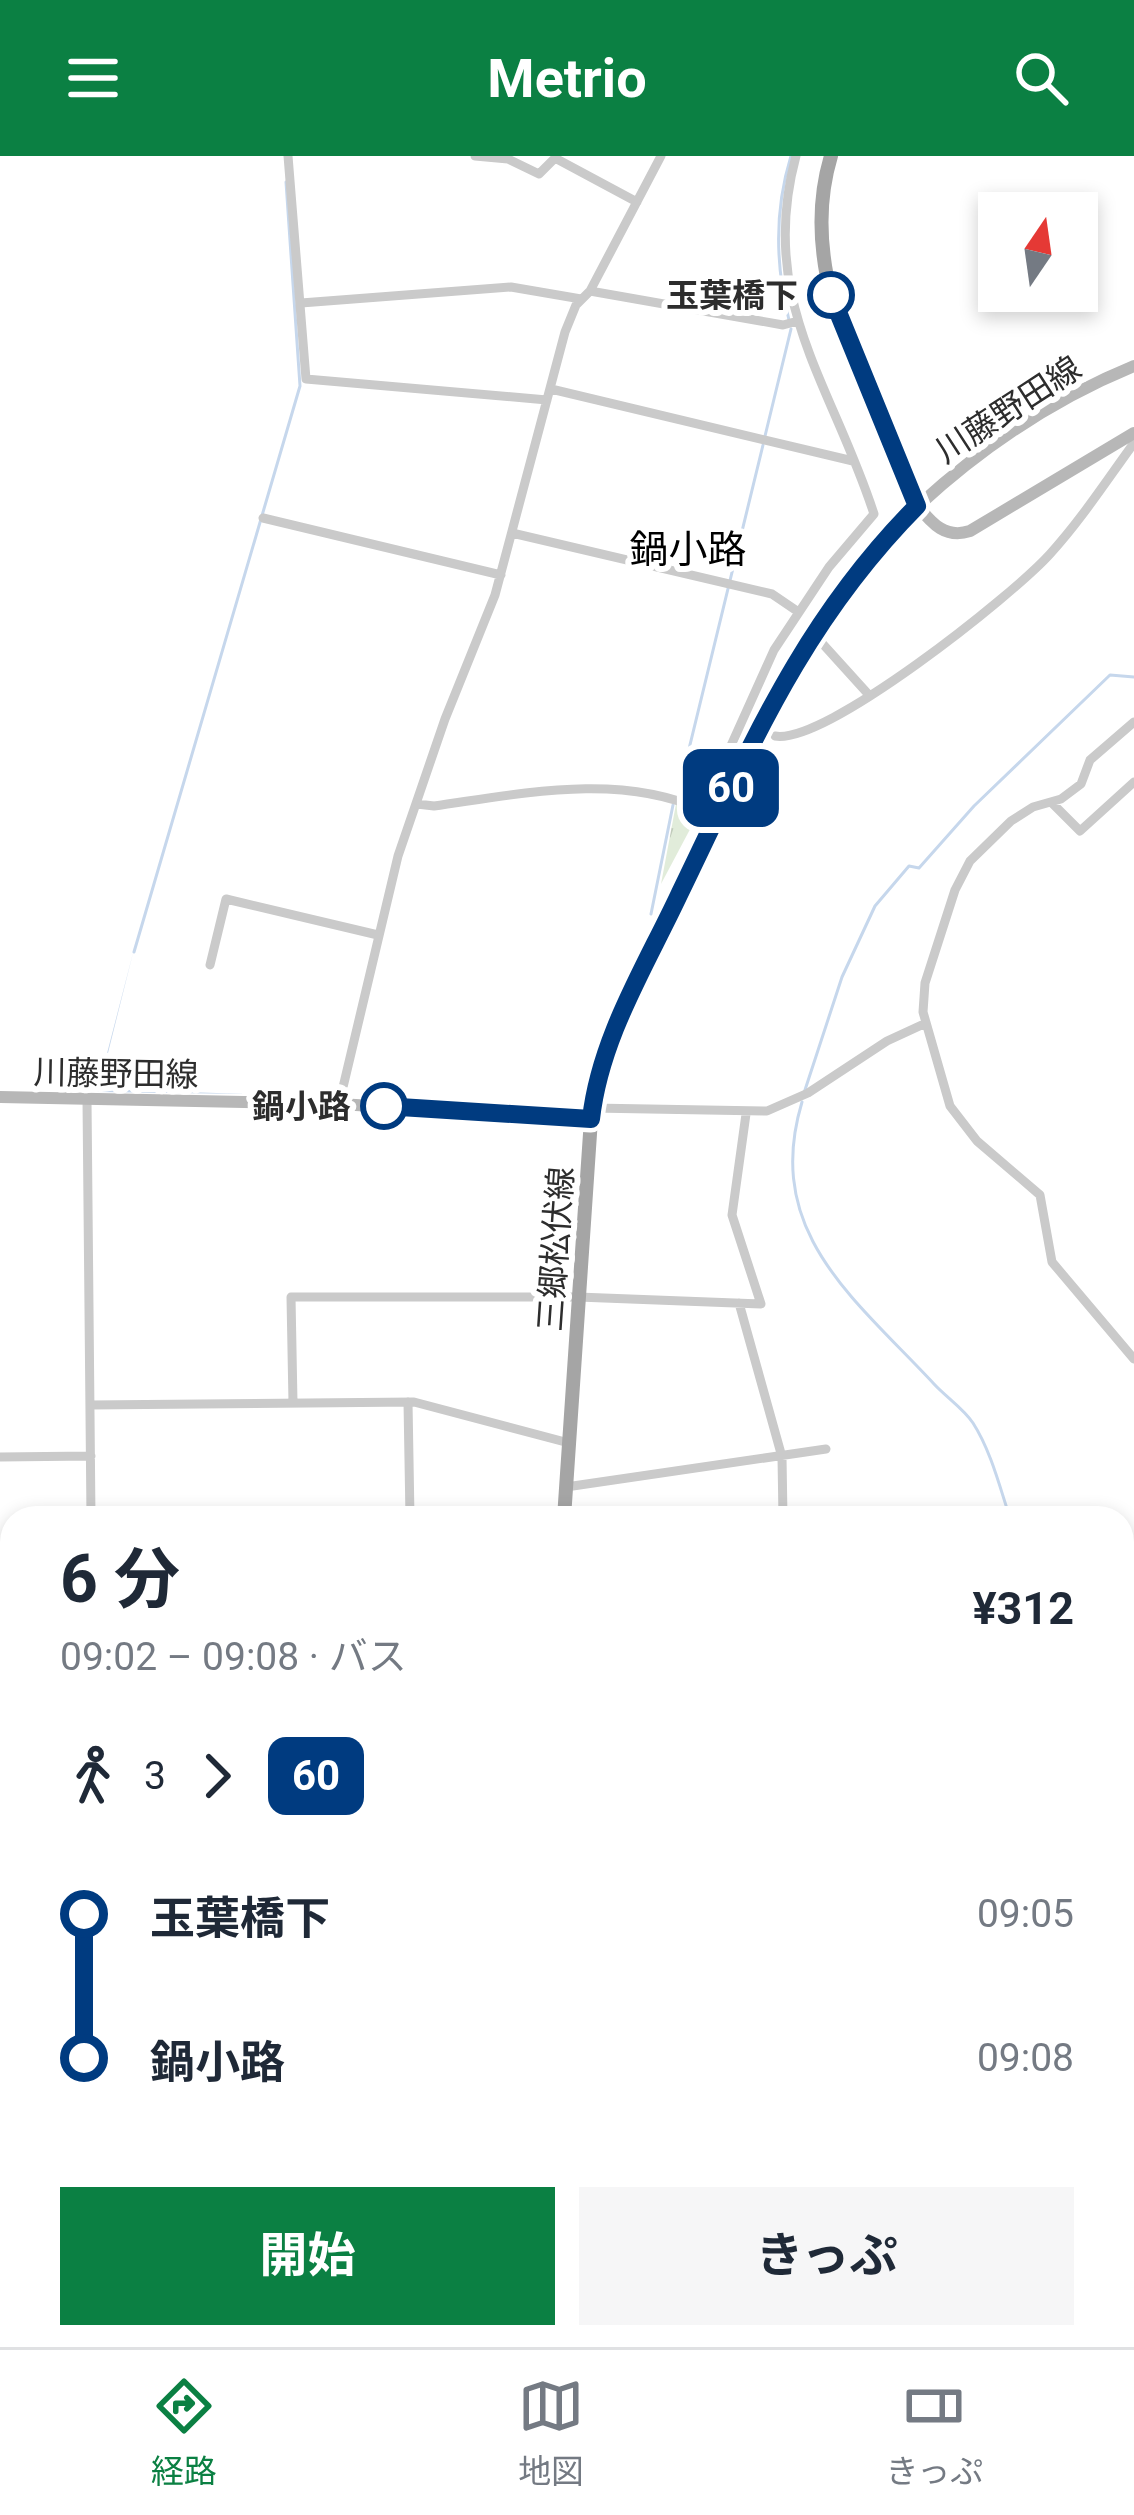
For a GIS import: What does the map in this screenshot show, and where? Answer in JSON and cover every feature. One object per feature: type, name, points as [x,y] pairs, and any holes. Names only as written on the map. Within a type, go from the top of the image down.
[{"type":"main road","points":[[831,156],[821,194],[823,265],[844,334],[917,506],[941,530],[958,535],[970,532],[1134,433]]},
{"type":"main road","name":"川藤野田線","points":[[917,506],[1039,413],[1131,367]]},
{"type":"main road","name":"三郷松伏線","points":[[565,1506],[592,1113],[608,1044],[794,662],[849,581],[917,506]]},
{"type":"main road","name":"川藤野田線","points":[[0,1097],[592,1113]]},
{"type":"street","points":[[288,156],[306,379],[549,395],[853,461]]},
{"type":"street","points":[[475,156],[504,157],[539,174],[555,158],[637,202]]},
{"type":"street","points":[[339,1104],[378,935],[417,804],[501,575],[565,332],[654,170],[657,156]]},
{"type":"street","points":[[417,804],[434,806],[578,788],[667,796],[702,810],[766,667],[874,514],[790,297],[783,250],[787,192],[796,156]]},
{"type":"street","points":[[301,303],[511,287],[783,326],[798,321]]},
{"type":"street","points":[[776,736],[798,736],[868,695],[1012,592],[1069,531],[1134,443]]},
{"type":"street","points":[[263,518],[501,575]]},
{"type":"street","points":[[512,533],[772,595],[798,617]]},
{"type":"street","points":[[821,642],[868,695]]},
{"type":"street","points":[[1134,722],[1090,760],[1081,784],[1012,821],[962,872],[925,983],[926,1024],[950,1106],[977,1141],[1040,1195],[1052,1262],[1134,1359]]},
{"type":"street","points":[[1052,802],[1080,831],[1134,782]]},
{"type":"street","points":[[210,965],[226,898],[378,935]]},
{"type":"street","points":[[592,1113],[746,1114],[788,1104],[887,1041],[926,1024]]},
{"type":"street","points":[[87,1100],[91,1506]]},
{"type":"street","points":[[293,1403],[291,1298],[578,1297],[761,1304],[732,1215],[746,1114]]},
{"type":"street","points":[[739,1304],[782,1456],[783,1506]]},
{"type":"street","points":[[90,1405],[408,1402],[569,1443]]},
{"type":"street","points":[[408,1402],[410,1506]]},
{"type":"street","points":[[566,1487],[826,1449]]},
{"type":"street","points":[[0,1457],[91,1456]]},
{"type":"green space","points":[[676,804],[693,811],[696,818],[661,884]]},
{"type":"water","points":[[134,949],[99,1089],[246,1094],[97,1092]]},
{"type":"waterway","points":[[789,320],[778,238],[791,156]]},
{"type":"waterway","points":[[134,952],[300,386],[286,182]]},
{"type":"waterway","points":[[765,436],[791,329]]},
{"type":"waterway","points":[[679,790],[763,445]]},
{"type":"waterway","points":[[804,1093],[842,977],[875,906],[909,866],[919,868],[974,806],[1110,675],[1134,677]]},
{"type":"waterway","points":[[651,914],[673,805]]},
{"type":"waterway","points":[[802,1102],[793,1148],[795,1189],[823,1260],[874,1322],[973,1423],[1006,1506]]},
{"type":"bus line","name":"60","points":[[384,1106],[591,1119],[608,1044],[794,662],[849,581],[917,506],[831,295]]},
{"type":"place","name":"玉葉橋下","points":[[831,295]]},
{"type":"place","name":"鍋小路","points":[[384,1106]]},
{"type":"district","name":"鍋小路","points":[[688,549]]}]
